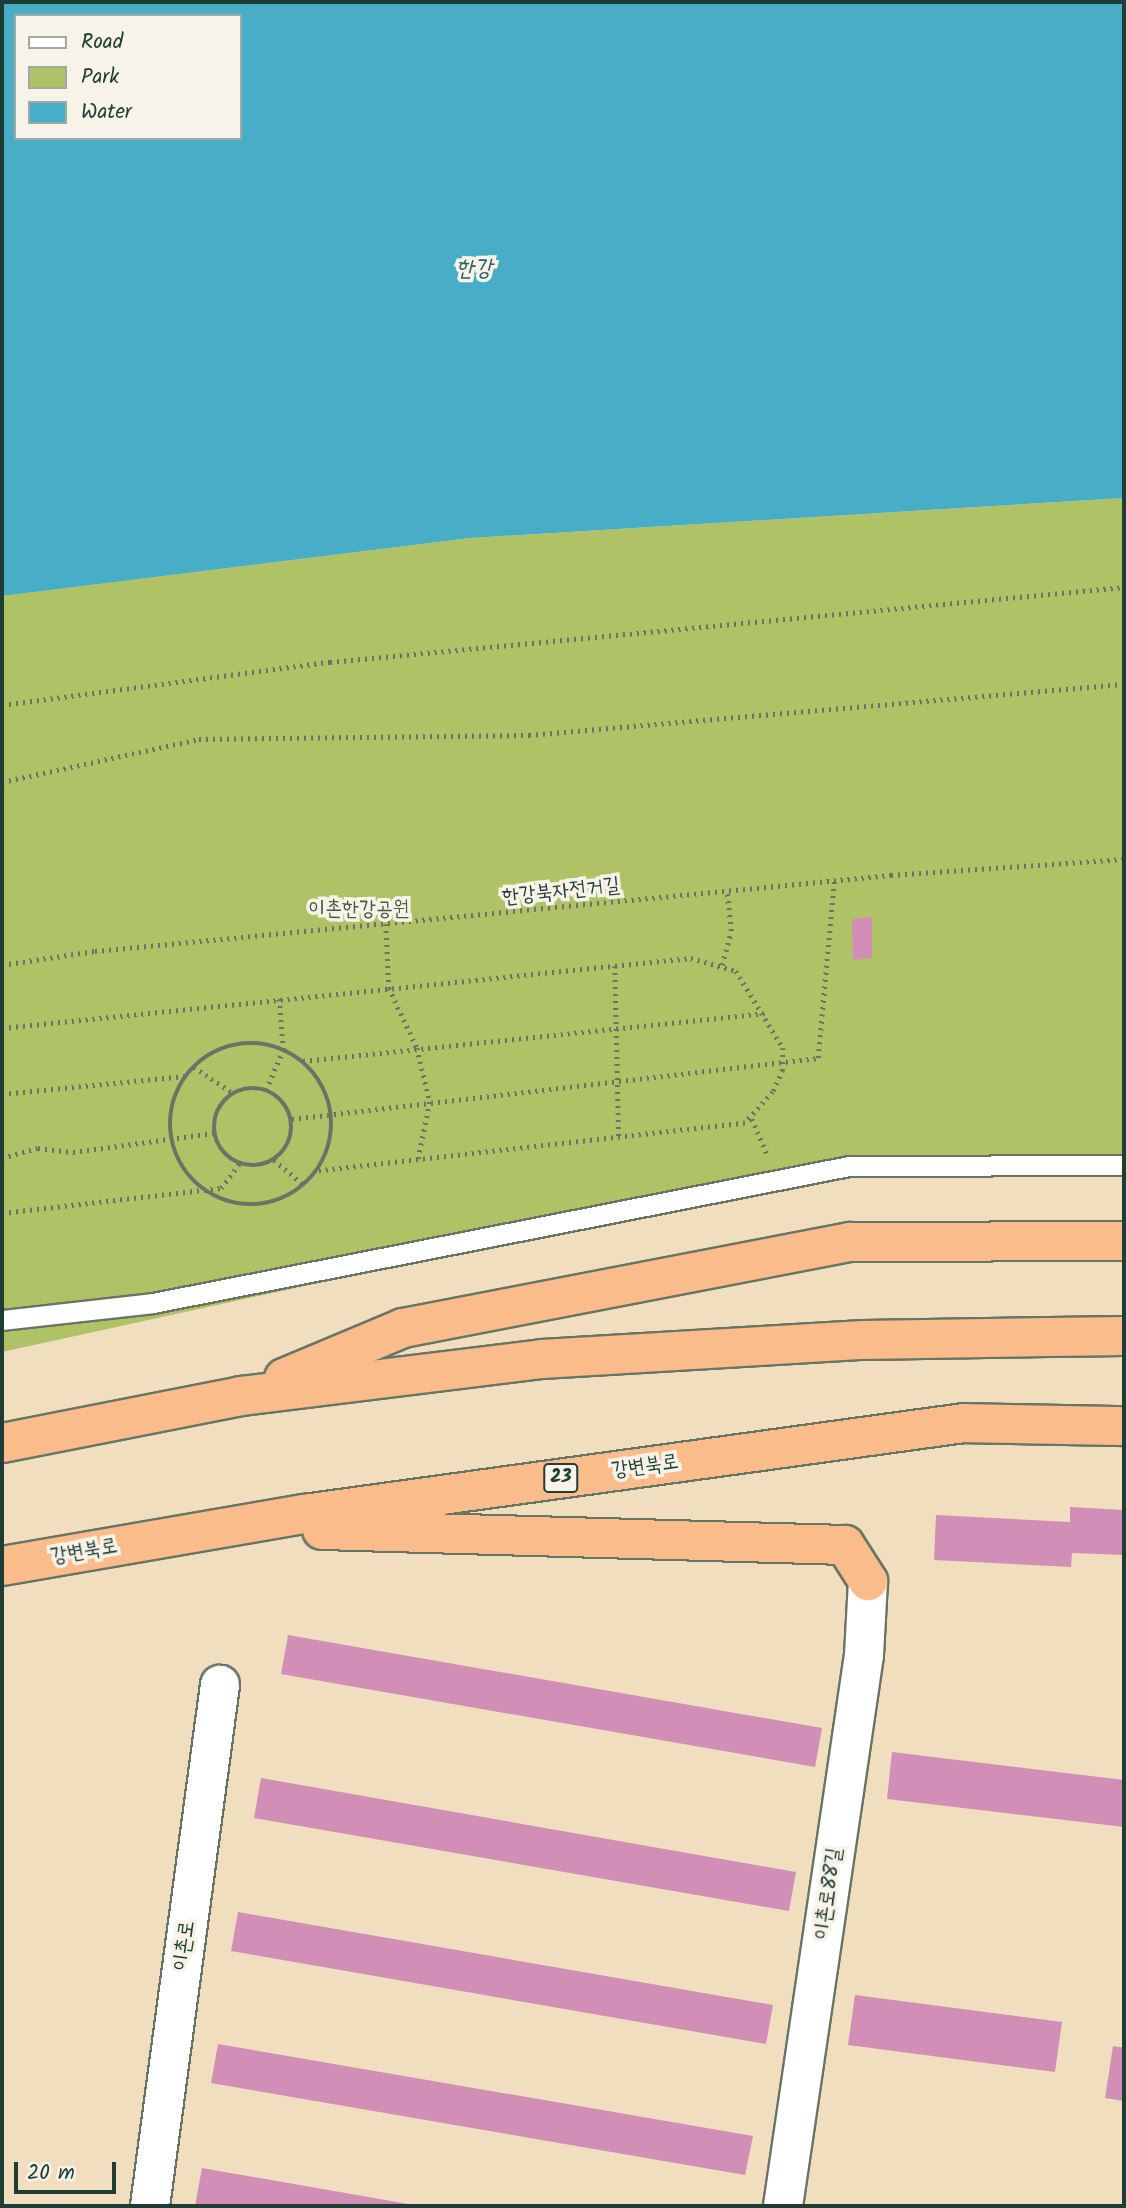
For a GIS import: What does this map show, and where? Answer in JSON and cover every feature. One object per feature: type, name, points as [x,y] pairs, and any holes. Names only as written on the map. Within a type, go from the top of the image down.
[{"type":"highway","points":[[241,1396],[403,1328],[850,1242],[1124,1241]]},
{"type":"highway","points":[[2,1443],[241,1396],[542,1359],[863,1340],[1124,1336]]},
{"type":"highway","name":"강변북로","points":[[2,1566],[225,1527],[964,1423],[1124,1426]]},
{"type":"highway","points":[[225,1527],[845,1545],[868,1581]]},
{"type":"street","name":"이촌로88길","points":[[783,2206],[864,1655],[868,1581]]},
{"type":"street","name":"이촌로","points":[[150,2206],[220,1685]]},
{"type":"lane","points":[[2,1320],[153,1303],[770,1181],[905,1163],[1124,1165]]},
{"type":"path","points":[[2,705],[330,662],[1124,587]]},
{"type":"path","points":[[2,782],[199,740],[529,735],[1124,684]]},
{"type":"path","name":"한강북자전거길","points":[[2,965],[727,891],[1124,859]]},
{"type":"path","points":[[292,1119],[818,1058],[834,881]]},
{"type":"path","points":[[722,965],[731,931],[727,891]]},
{"type":"path","points":[[386,924],[389,988],[417,1048],[430,1102],[418,1160]]},
{"type":"path","points":[[2,1028],[691,958],[736,971],[765,1013],[783,1062],[773,1092],[752,1119],[619,1139],[318,1171]]},
{"type":"path","points":[[615,966],[619,1139]]},
{"type":"path","points":[[266,1090],[283,1050],[279,998]]},
{"type":"path","points":[[302,1061],[765,1013]]},
{"type":"path","points":[[242,1043],[283,1050],[302,1061],[320,1080],[332,1114],[330,1144],[318,1171],[304,1185],[269,1204],[246,1206],[204,1191],[188,1177],[171,1139],[172,1106],[185,1076],[194,1068],[242,1043]]},
{"type":"path","points":[[194,1068],[233,1093],[266,1090],[282,1098],[292,1119],[292,1136],[274,1160]]},
{"type":"path","points":[[2,1094],[185,1076]]},
{"type":"path","points":[[233,1093],[217,1112],[215,1133],[220,1148],[239,1164]]},
{"type":"path","points":[[752,1119],[766,1141],[770,1181]]},
{"type":"path","points":[[2,1158],[37,1148],[73,1152],[215,1133]]},
{"type":"path","points":[[2,1213],[221,1188],[239,1164],[274,1160],[304,1185]]},
{"type":"green space","name":"이촌한강공원","points":[[1124,498],[1124,1170],[818,1174],[2,1352],[2,596],[470,538]]},
{"type":"water","name":"한강","points":[[2,2],[1124,2],[1124,498],[470,538],[2,596]]},
{"type":"building","points":[[872,917],[872,958],[853,960],[852,919]]},
{"type":"building","points":[[1070,1507],[1124,1510],[1124,1555],[1072,1553],[1071,1567],[934,1560],[936,1515],[1070,1522]]},
{"type":"building","points":[[288,1635],[822,1728],[815,1767],[281,1674]]},
{"type":"building","points":[[892,1752],[1124,1780],[1124,1827],[887,1799]]},
{"type":"building","points":[[261,1778],[796,1872],[789,1911],[254,1818]]},
{"type":"building","points":[[238,1912],[773,2005],[766,2044],[231,1951]]},
{"type":"building","points":[[855,1995],[1062,2022],[1055,2072],[848,2045]]},
{"type":"building","points":[[218,2044],[753,2136],[745,2175],[211,2083]]},
{"type":"building","points":[[1113,2046],[1124,2048],[1124,2101],[1105,2098]]},
{"type":"building","points":[[202,2168],[414,2205],[414,2206],[195,2206]]}]
